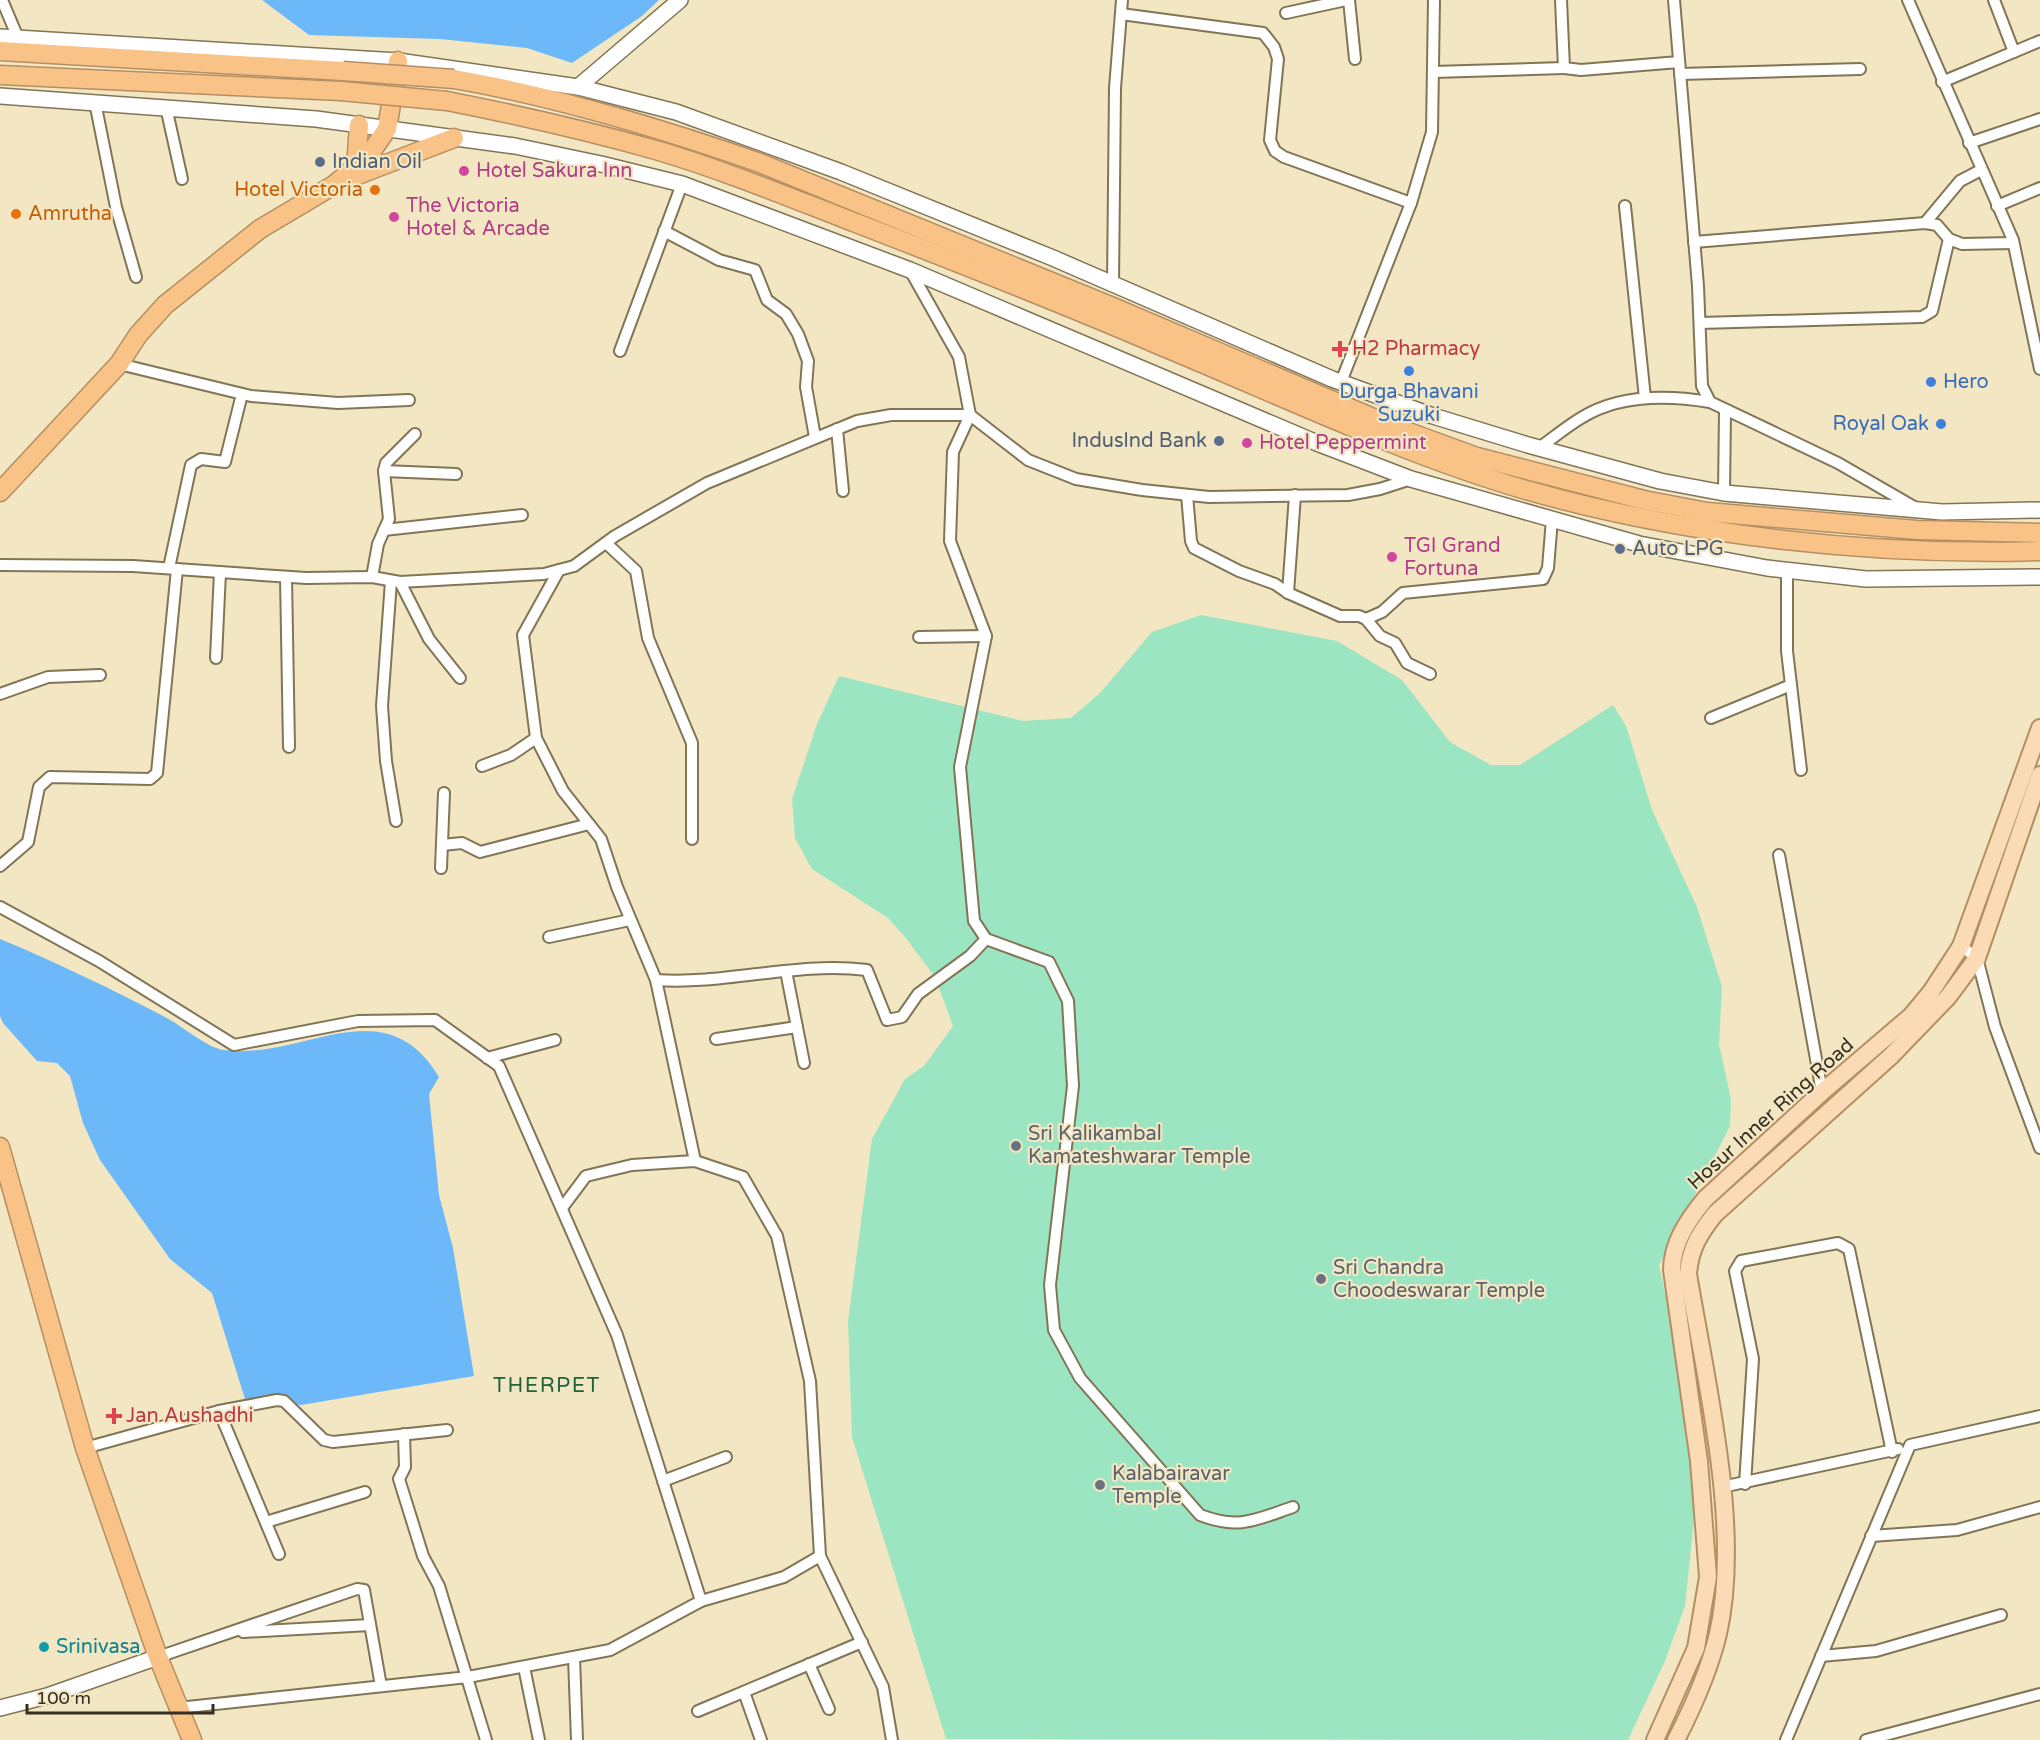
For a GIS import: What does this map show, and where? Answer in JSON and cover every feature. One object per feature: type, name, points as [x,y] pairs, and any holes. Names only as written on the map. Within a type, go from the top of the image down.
[{"type":"highway","points":[[0,51],[343,71],[454,80],[560,102],[700,142],[759,163],[1113,307],[1392,426],[1477,457],[1644,500],[1707,512],[1906,530],[2040,533]]},
{"type":"highway","points":[[0,492],[119,364],[138,335],[165,305],[260,229],[334,185],[367,158],[387,129],[398,61]]},
{"type":"highway","points":[[0,75],[340,91],[447,101],[584,130],[722,171],[1110,324],[1435,461],[1526,489],[1612,512],[1708,529],[1822,543],[1964,552],[2040,551]]},
{"type":"highway","points":[[356,168],[359,125]]},
{"type":"highway","points":[[334,185],[454,138]]},
{"type":"highway","points":[[0,1147],[4,1178],[86,1448],[158,1657],[192,1740]]},
{"type":"main road","name":"Hosur Inner Ring Road","points":[[1655,1740],[1696,1648],[1708,1577],[1699,1461],[1672,1270],[1674,1248],[1690,1218],[1705,1199],[1822,1092],[1911,1016],[1931,992],[1961,946],[2040,728]]},
{"type":"main road","name":"Hosur Inner Ring Road","points":[[1676,1740],[1700,1687],[1718,1634],[1724,1591],[1722,1487],[1688,1274],[1689,1255],[1697,1236],[1715,1214],[1899,1048],[1938,1009],[1977,958],[2040,775]]},
{"type":"street","points":[[2,0],[18,38]]},
{"type":"street","points":[[578,87],[680,0]]},
{"type":"street","points":[[1113,284],[1115,88],[1122,0]]},
{"type":"street","points":[[1286,13],[1348,0],[1355,58]]},
{"type":"street","points":[[1341,382],[1411,203],[1432,132],[1434,0]]},
{"type":"street","points":[[1561,0],[1564,68]]},
{"type":"street","points":[[1674,0],[1700,323],[1702,386],[1710,402]]},
{"type":"street","points":[[1908,0],[2013,243],[2040,369]]},
{"type":"street","points":[[1994,0],[2014,52]]},
{"type":"street","points":[[1121,14],[1263,33],[1277,52],[1270,140],[1275,152],[1411,203]]},
{"type":"street","points":[[0,37],[398,61],[578,87],[676,112],[830,168],[1113,284],[1341,382],[1433,416],[1539,448],[1660,481],[1724,493],[1919,510],[2040,510]]},
{"type":"street","points":[[1942,82],[2040,41]]},
{"type":"street","points":[[1433,72],[1564,68],[1581,70],[1679,62]]},
{"type":"street","points":[[1680,74],[1860,69]]},
{"type":"street","points":[[0,96],[255,113],[359,125],[536,151],[682,184],[910,270],[1307,439],[1411,479],[1639,544],[1787,570],[1866,579],[2040,577]]},
{"type":"street","points":[[95,102],[116,207],[136,277]]},
{"type":"street","points":[[166,107],[182,179]]},
{"type":"street","points":[[1969,143],[2040,119]]},
{"type":"street","points":[[1925,223],[1960,181],[1981,170]]},
{"type":"street","points":[[620,351],[682,184]]},
{"type":"street","points":[[1997,206],[2040,188]]},
{"type":"street","points":[[1625,206],[1645,398]]},
{"type":"street","points":[[1694,242],[1925,223],[1937,225],[1949,239],[1962,244],[2013,243]]},
{"type":"street","points":[[664,231],[719,260],[755,270],[767,300],[786,314],[808,361],[806,387],[815,437]]},
{"type":"street","points":[[1700,323],[1922,317],[1932,311],[1949,239]]},
{"type":"street","points":[[910,270],[959,357],[970,415],[953,452],[950,541],[986,636],[960,767],[974,921],[986,939],[1049,962],[1068,1001],[1073,1086],[1050,1285],[1054,1330],[1080,1378],[1200,1515],[1221,1523],[1245,1523],[1293,1507]]},
{"type":"street","points":[[119,364],[242,394],[338,403],[409,400]]},
{"type":"street","points":[[0,866],[28,842],[39,786],[43,780],[50,777],[150,779],[157,773],[173,569],[191,465],[201,459],[225,462],[229,456],[242,394]]},
{"type":"street","points":[[1539,448],[1583,416],[1619,403],[1645,398],[1684,398],[1710,402],[1838,463],[1919,510]]},
{"type":"street","points":[[1724,493],[1725,411]]},
{"type":"street","points":[[0,565],[173,569],[285,577],[372,577],[396,582],[544,574],[574,566],[606,543],[707,483],[857,420],[891,415],[970,415],[1028,460],[1076,479],[1187,495],[1209,497],[1348,495],[1380,489],[1411,479]]},
{"type":"street","points":[[837,429],[843,491]]},
{"type":"street","points":[[372,577],[378,544],[389,519],[384,471],[386,464],[415,434]]},
{"type":"street","points":[[384,471],[456,474]]},
{"type":"street","points":[[1187,495],[1191,541],[1194,548],[1340,616],[1359,616],[1366,619],[1380,636],[1395,643],[1407,663],[1430,674]]},
{"type":"street","points":[[1288,592],[1295,495]]},
{"type":"street","points":[[384,530],[522,515]]},
{"type":"street","points":[[1366,619],[1382,612],[1403,593],[1543,579],[1548,568],[1552,519]]},
{"type":"street","points":[[606,543],[636,571],[648,638],[692,743],[692,839]]},
{"type":"street","points":[[559,570],[523,636],[536,738],[563,791],[601,839],[630,920],[656,980],[695,1161]]},
{"type":"street","points":[[1787,570],[1787,651],[1801,770]]},
{"type":"street","points":[[216,658],[220,572]]},
{"type":"street","points":[[285,577],[290,747]]},
{"type":"street","points":[[396,582],[429,639],[460,678]]},
{"type":"street","points":[[396,582],[382,706],[386,760],[396,822]]},
{"type":"street","points":[[919,637],[986,636]]},
{"type":"street","points":[[0,694],[48,677],[100,675]]},
{"type":"street","points":[[1711,718],[1791,685]]},
{"type":"street","points":[[482,766],[511,755],[536,738]]},
{"type":"street","points":[[441,868],[444,793]]},
{"type":"street","points":[[442,845],[462,843],[480,852],[588,824]]},
{"type":"street","points":[[1779,855],[1822,1092]]},
{"type":"street","points":[[0,907],[99,961],[234,1045],[358,1021],[435,1020],[499,1066],[617,1335],[701,1601]]},
{"type":"street","points":[[549,937],[630,920]]},
{"type":"street","points":[[656,980],[679,982],[813,967],[867,970],[887,1020],[902,1017],[918,994],[970,956],[986,939]]},
{"type":"street","points":[[1961,946],[1977,958],[1995,1028],[2040,1148]]},
{"type":"street","points":[[786,971],[804,1063]]},
{"type":"street","points":[[716,1039],[797,1028]]},
{"type":"street","points":[[487,1058],[555,1040]]},
{"type":"street","points":[[562,1208],[586,1176],[632,1165],[695,1161],[743,1178],[777,1236],[810,1381],[820,1556],[883,1687],[892,1740]]},
{"type":"street","points":[[1745,1484],[1753,1359],[1735,1271],[1741,1262],[1838,1243],[1849,1249],[1892,1452]]},
{"type":"street","points":[[86,1448],[219,1412],[277,1400],[284,1401],[324,1440],[333,1442],[447,1430]]},
{"type":"street","points":[[219,1412],[279,1554]]},
{"type":"street","points":[[1722,1487],[1892,1452],[1910,1445],[2040,1416]]},
{"type":"street","points":[[404,1434],[405,1467],[399,1479],[423,1556],[439,1586],[486,1740]]},
{"type":"street","points":[[1786,1740],[1910,1445]]},
{"type":"street","points":[[663,1481],[726,1457]]},
{"type":"street","points":[[266,1522],[365,1492]]},
{"type":"street","points":[[1871,1536],[1957,1530],[2040,1507]]},
{"type":"street","points":[[178,1708],[468,1677],[610,1650],[701,1601],[784,1577],[820,1556]]},
{"type":"street","points":[[0,1708],[47,1696],[357,1590],[364,1590],[366,1596],[381,1686]]},
{"type":"street","points":[[1821,1656],[1876,1651],[2001,1615]]},
{"type":"street","points":[[228,1633],[370,1625]]},
{"type":"street","points":[[698,1711],[862,1642]]},
{"type":"street","points":[[574,1657],[577,1740]]},
{"type":"street","points":[[809,1664],[829,1709]]},
{"type":"street","points":[[524,1667],[539,1740]]},
{"type":"street","points":[[744,1692],[761,1740]]},
{"type":"street","points":[[1866,1740],[1901,1736],[2040,1694]]},
{"type":"green space","points":[[1201,615],[1337,641],[1402,680],[1450,742],[1491,765],[1520,765],[1613,705],[1626,726],[1652,810],[1697,907],[1722,987],[1719,1044],[1731,1099],[1730,1126],[1659,1265],[1673,1330],[1682,1411],[1697,1491],[1685,1606],[1665,1661],[1628,1740],[946,1739],[852,1437],[848,1321],[872,1139],[905,1079],[924,1066],[953,1026],[935,977],[888,918],[812,869],[795,838],[792,799],[817,724],[839,676],[1023,721],[1071,718],[1100,693],[1152,632]]},
{"type":"water","points":[[262,0],[659,0],[642,16],[572,63],[527,48],[440,39],[309,35]]},
{"type":"water","points":[[0,939],[124,996],[165,1017],[202,1041],[224,1050],[254,1051],[341,1033],[368,1031],[393,1036],[417,1050],[439,1077],[429,1094],[439,1195],[453,1248],[474,1376],[301,1405],[245,1399],[212,1293],[170,1259],[100,1160],[83,1123],[70,1076],[57,1063],[37,1061],[3,1023],[0,1016]]},
{"type":"place","name":"Indian Oil","points":[[320,162]]},
{"type":"place","name":"Hotel Sakura Inn","points":[[464,171]]},
{"type":"place","name":"Hotel Victoria","points":[[375,190]]},
{"type":"place","name":"Amrutha","points":[[16,214]]},
{"type":"place","name":"The Victoria Hotel & Arcade","points":[[394,217]]},
{"type":"place","name":"H2 Pharmacy","points":[[1340,349]]},
{"type":"place","name":"Durga Bhavani Suzuki","points":[[1409,371]]},
{"type":"place","name":"Hero","points":[[1931,382]]},
{"type":"place","name":"Royal Oak","points":[[1941,424]]},
{"type":"place","name":"IndusInd Bank","points":[[1219,441]]},
{"type":"place","name":"Hotel Peppermint","points":[[1247,443]]},
{"type":"place","name":"Auto LPG","points":[[1620,549]]},
{"type":"place","name":"TGI Grand Fortuna","points":[[1392,557]]},
{"type":"place","name":"Sri Kalikambal Kamateshwarar Temple","points":[[1016,1146]]},
{"type":"place","name":"Sri Chandra Choodeswarar Temple","points":[[1321,1279]]},
{"type":"place","name":"Jan Aushadhi","points":[[114,1416]]},
{"type":"place","name":"Kalabairavar Temple","points":[[1100,1485]]},
{"type":"place","name":"Srinivasa","points":[[44,1647]]},
{"type":"district","name":"THERPET","points":[[547,1385]]}]
